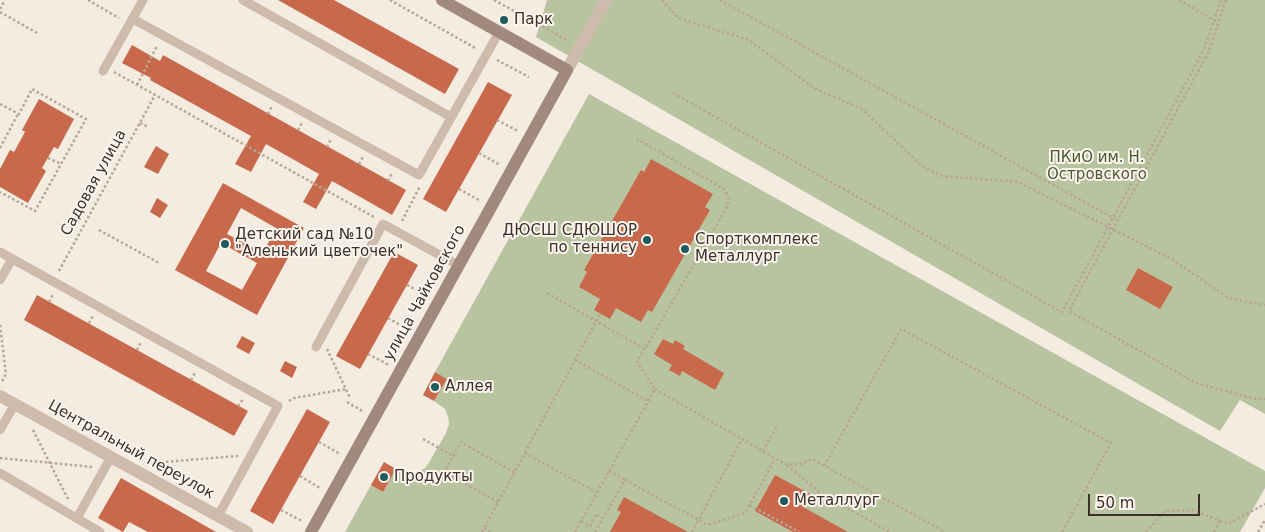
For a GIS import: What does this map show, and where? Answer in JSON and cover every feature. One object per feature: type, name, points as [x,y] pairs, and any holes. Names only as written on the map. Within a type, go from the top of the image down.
[{"type":"main road","points":[[442,0],[567,70]]},
{"type":"main road","name":"улица Чайковского","points":[[312,530],[567,70]]},
{"type":"street","points":[[567,70],[606,0]]},
{"type":"street","name":"Центральный переулок","points":[[0,396],[108,463],[126,465],[247,532]]},
{"type":"lane","points":[[104,69],[143,0]]},
{"type":"lane","points":[[243,0],[451,117]]},
{"type":"lane","points":[[131,21],[163,35],[419,175],[499,32]]},
{"type":"lane","points":[[316,347],[383,224],[458,266]]},
{"type":"lane","points":[[0,252],[278,406],[218,516]]},
{"type":"lane","points":[[0,280],[12,259]]},
{"type":"lane","points":[[0,430],[15,404]]},
{"type":"lane","points":[[77,518],[108,463]]},
{"type":"lane","points":[[0,474],[100,532]]},
{"type":"path","points":[[5,0],[0,11],[37,33]]},
{"type":"path","points":[[88,0],[131,21]]},
{"type":"path","points":[[390,0],[529,77]]},
{"type":"path","points":[[494,0],[580,47]]},
{"type":"path","points":[[662,0],[678,18],[749,40],[814,88],[862,109],[923,168],[942,176],[1018,182],[1170,258],[1229,298],[1265,305]]},
{"type":"path","points":[[720,0],[1117,220]]},
{"type":"path","points":[[1179,0],[1217,22]]},
{"type":"path","points":[[673,93],[1062,312],[1204,49],[1221,0]]},
{"type":"path","points":[[1226,0],[1208,51],[1070,311],[1196,383],[1256,399],[1265,399]]},
{"type":"path","points":[[137,85],[163,35]]},
{"type":"path","points":[[104,69],[137,85],[372,216],[383,224]]},
{"type":"path","points":[[0,148],[32,89],[86,119],[35,211],[0,192]]},
{"type":"path","name":"Садовая улица","points":[[53,282],[155,95]]},
{"type":"path","points":[[0,104],[19,114]]},
{"type":"path","points":[[498,120],[529,138]]},
{"type":"path","points":[[140,123],[148,127]]},
{"type":"path","points":[[637,139],[717,184],[724,189],[729,201],[637,362],[655,389],[775,458],[820,493],[890,532]]},
{"type":"path","points":[[479,153],[511,171]]},
{"type":"path","points":[[48,158],[61,164]]},
{"type":"path","points":[[396,232],[421,184],[419,175]]},
{"type":"path","points":[[459,189],[491,207]]},
{"type":"path","points":[[100,230],[159,262]]},
{"type":"path","points":[[407,285],[438,301]]},
{"type":"path","points":[[547,293],[645,349]]},
{"type":"path","points":[[482,532],[600,314]]},
{"type":"path","points":[[388,318],[420,335]]},
{"type":"path","points":[[0,325],[6,374],[0,384]]},
{"type":"path","points":[[824,466],[901,329],[1110,443],[1062,532]]},
{"type":"path","points":[[321,338],[350,398]]},
{"type":"path","points":[[368,354],[400,371]]},
{"type":"path","points":[[575,360],[648,401]]},
{"type":"path","points":[[278,406],[294,398],[346,389]]},
{"type":"path","points":[[575,532],[655,389]]},
{"type":"path","points":[[347,402],[374,418]]},
{"type":"path","points":[[763,452],[778,424]]},
{"type":"path","points":[[33,429],[77,518]]},
{"type":"path","points":[[423,439],[453,456]]},
{"type":"path","points":[[692,532],[742,439]]},
{"type":"path","points":[[498,502],[444,472],[461,442],[514,473]]},
{"type":"path","points":[[525,453],[597,492]]},
{"type":"path","points":[[126,465],[252,455]]},
{"type":"path","points":[[0,458],[50,463],[108,463]]},
{"type":"path","points":[[609,471],[708,525],[745,513],[775,458]]},
{"type":"path","points":[[786,465],[800,464],[812,459],[945,532]]},
{"type":"path","points":[[300,476],[332,494]]},
{"type":"path","points":[[595,532],[625,480]]},
{"type":"path","points":[[1146,532],[1165,511],[1193,510],[1228,524],[1265,504]]},
{"type":"path","points":[[750,505],[799,532]]},
{"type":"path","points":[[281,510],[312,530]]},
{"type":"path","points":[[581,521],[590,526],[596,514],[603,518]]},
{"type":"path","points":[[1214,532],[1220,520]]},
{"type":"path","points":[[1258,532],[1265,520]]},
{"type":"path","points":[[484,528],[491,532]]},
{"type":"green space","name":"ПКиО им. Н. Островского","points":[[547,0],[1265,0],[1265,414],[1240,400],[1220,431],[536,37]]},
{"type":"green space","name":"Спорткомплекс Металлург","points":[[589,94],[1265,471],[1265,488],[1240,532],[345,532],[371,485],[383,492],[396,469],[410,473],[418,472],[425,468],[446,433],[449,424],[448,416],[445,409],[434,401],[447,379],[435,372]]},
{"type":"building","points":[[278,0],[334,0],[459,69],[445,94]]},
{"type":"building","points":[[132,45],[160,61],[163,55],[406,190],[392,215],[332,181],[316,209],[303,202],[319,174],[266,144],[251,172],[235,164],[251,136],[122,63]]},
{"type":"building","points":[[488,82],[512,95],[446,212],[423,199]]},
{"type":"building","points":[[39,99],[74,119],[58,149],[54,147],[42,168],[46,171],[28,203],[0,187],[0,169],[10,150],[14,152],[25,132],[22,130]]},
{"type":"building","points":[[156,146],[169,154],[158,174],[144,167]]},
{"type":"building","name":"ДЮСШ СДЮШОР по теннису","points":[[651,159],[713,194],[705,207],[710,210],[652,312],[648,310],[641,322],[616,308],[610,319],[594,310],[600,299],[579,287],[587,272],[584,270],[641,170],[644,172]]},
{"type":"building","points":[[223,183],[304,228],[257,315],[175,270]],"holes":[[[241,208],[276,228],[263,253],[227,234]],[[221,243],[257,263],[242,290],[206,271]]]},
{"type":"building","points":[[157,198],[168,205],[160,218],[150,212]]},
{"type":"building","points":[[394,252],[418,265],[360,369],[336,356]]},
{"type":"building","points":[[1138,268],[1173,287],[1160,309],[1126,290]]},
{"type":"building","points":[[37,295],[248,411],[234,436],[24,320]]},
{"type":"building","points":[[242,336],[255,343],[249,354],[236,347]]},
{"type":"building","points":[[663,339],[673,344],[675,340],[685,346],[683,349],[724,373],[715,390],[682,371],[680,376],[669,370],[672,365],[654,354]]},
{"type":"building","points":[[285,361],[297,367],[292,378],[280,371]]},
{"type":"building","name":"Аллея","points":[[435,372],[447,379],[434,401],[423,395]]},
{"type":"building","points":[[307,409],[330,422],[273,524],[250,511]]},
{"type":"building","name":"Продукты","points":[[384,462],[396,469],[383,492],[371,485]]},
{"type":"building","name":"Металлург","points":[[775,475],[810,494],[803,507],[848,532],[793,532],[755,511]]},
{"type":"building","points":[[121,478],[216,532],[148,532],[129,522],[123,532],[98,518]]},
{"type":"building","points":[[624,497],[688,532],[610,532],[621,512],[617,510]]},
{"type":"place","name":"Парк","points":[[504,20]]},
{"type":"place","name":"ДЮСШ СДЮШОР по теннису","points":[[647,240]]},
{"type":"place","name":"Детский сад №10 \"Аленький цветочек\"","points":[[225,244]]},
{"type":"place","name":"Спорткомплекс Металлург","points":[[685,249]]},
{"type":"place","name":"Аллея","points":[[435,387]]},
{"type":"place","name":"Продукты","points":[[384,477]]},
{"type":"place","name":"Металлург","points":[[784,501]]}]
